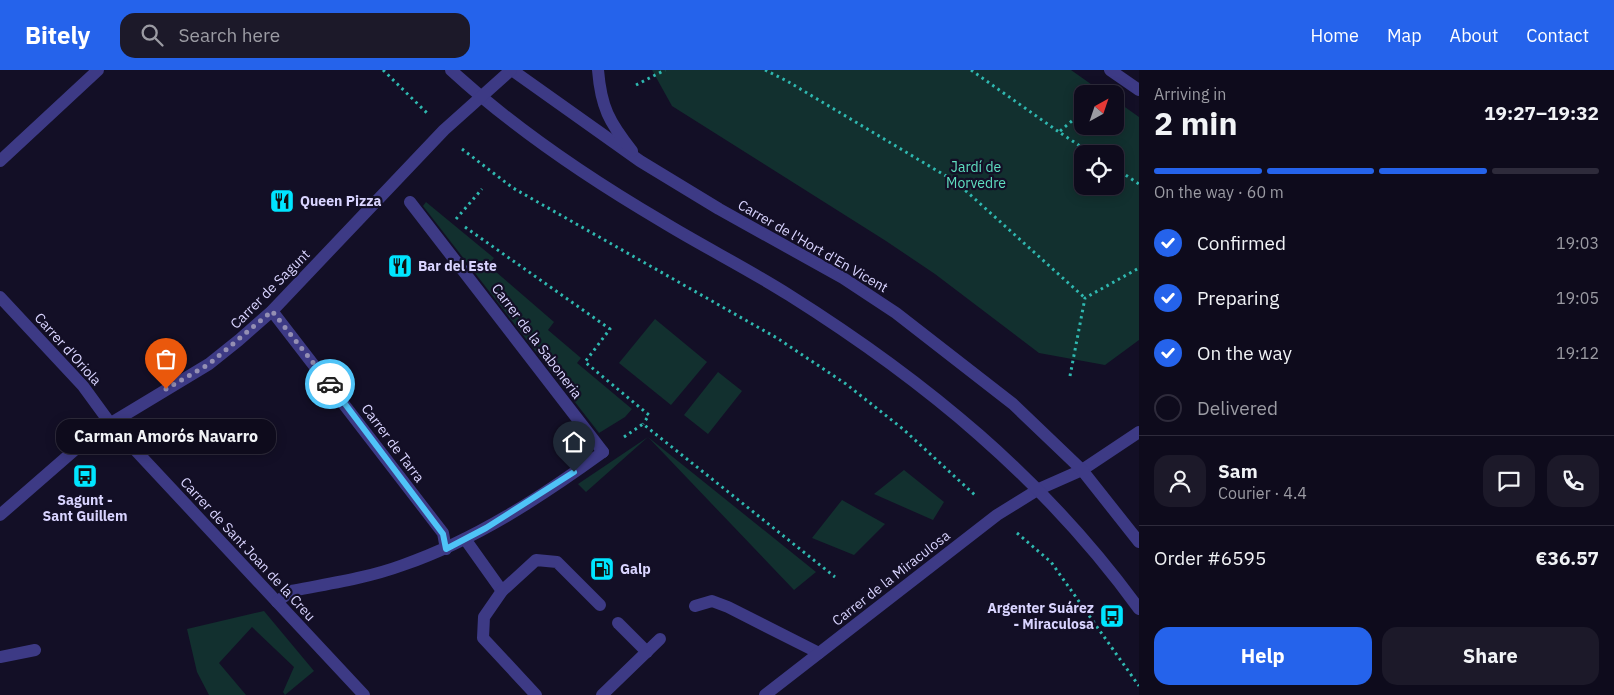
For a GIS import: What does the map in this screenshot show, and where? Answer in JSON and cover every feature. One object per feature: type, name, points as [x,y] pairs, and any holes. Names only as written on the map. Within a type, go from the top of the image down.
[{"type":"street","points":[[0,160],[98,70]]},
{"type":"street","points":[[451,70],[481,97],[584,173],[662,222],[787,293],[877,352],[922,386],[1039,489],[1078,531],[1139,609]]},
{"type":"street","name":"Carrer de Sagunt","points":[[0,515],[92,434],[209,364],[272,311],[431,142],[511,70]]},
{"type":"street","name":"Carrer de l'Hort d'En Vicent","points":[[511,70],[640,160],[719,209],[843,278],[896,313],[1013,404],[1082,470],[1139,542]]},
{"type":"street","points":[[598,70],[600,96],[609,118],[640,160]]},
{"type":"street","points":[[1110,70],[1139,90]]},
{"type":"street","name":"Carrer de la Saboneria","points":[[410,202],[603,452]]},
{"type":"street","name":"Carrer d'Oriola","points":[[0,297],[83,386],[110,423]]},
{"type":"street","name":"Carrer de Tarra","points":[[272,311],[443,534],[446,549]]},
{"type":"street","name":"Carrer de Sant Joan de la Creu","points":[[110,423],[364,695]]},
{"type":"street","name":"Carrer de la Miraculosa","points":[[765,695],[997,515],[1039,489],[1082,470],[1139,432]]},
{"type":"street","points":[[277,602],[291,591],[402,566],[446,549],[486,528],[603,452]]},
{"type":"street","points":[[465,539],[502,591]]},
{"type":"street","points":[[536,695],[483,638],[484,618],[502,591],[536,560],[557,562],[600,605]]},
{"type":"street","points":[[695,606],[712,601],[728,607],[819,653]]},
{"type":"street","points":[[618,623],[647,652]]},
{"type":"street","points":[[602,695],[660,639]]},
{"type":"street","points":[[0,657],[35,650]]},
{"type":"path","points":[[383,70],[426,112]]},
{"type":"path","points":[[636,84],[665,70]]},
{"type":"path","points":[[765,70],[788,81],[956,182],[1085,298]]},
{"type":"path","points":[[971,70],[1078,145]]},
{"type":"path","points":[[1059,132],[1074,119]]},
{"type":"path","points":[[467,153],[512,188],[777,338],[831,374],[903,429],[983,502]]},
{"type":"path","points":[[1124,174],[1139,184]]},
{"type":"path","points":[[482,190],[455,220],[610,329],[585,362],[649,415],[642,424],[603,452]]},
{"type":"path","points":[[1085,298],[1139,268]]},
{"type":"path","points":[[1070,376],[1085,298]]},
{"type":"path","points":[[642,424],[835,577]]},
{"type":"path","points":[[1026,541],[1051,562],[1139,686]]},
{"type":"green space","name":"Jardí de Morvedre","points":[[652,70],[1071,70],[1092,85],[1074,85],[1074,135],[1124,135],[1124,106],[1139,117],[1139,340],[1105,365],[1039,353],[935,274],[672,106]]},
{"type":"green space","points":[[426,202],[494,258],[488,265],[554,322],[548,330],[581,358],[577,363],[632,409],[625,417],[599,433],[423,206]]},
{"type":"green space","points":[[655,319],[707,362],[671,405],[619,363]]},
{"type":"green space","points":[[718,372],[742,391],[708,434],[684,415]]},
{"type":"green space","points":[[648,437],[816,572],[794,590]]},
{"type":"green space","points":[[648,437],[586,492],[578,484]]},
{"type":"green space","points":[[904,470],[944,502],[933,520],[874,494]]},
{"type":"green space","points":[[842,500],[885,524],[854,555],[812,538]]},
{"type":"green space","points":[[264,611],[314,671],[285,695],[283,692],[294,667],[252,627],[219,663],[246,695],[209,695],[197,672],[187,629]]},
{"type":"way so far","points":[[166,389],[209,364],[272,311],[330,384]]},
{"type":"place","name":"Queen Pizza","points":[[282,201]]},
{"type":"place","name":"Bar del Este","points":[[400,266]]},
{"type":"place","name":"Carman Amorós Navarro","points":[[166,389]]},
{"type":"place","name":"Sagunt - Sant Guillem","points":[[85,476]]},
{"type":"place","name":"Galp","points":[[602,569]]},
{"type":"place","name":"Argenter Suárez - Miraculosa","points":[[1112,616]]},
{"type":"route","points":[[330,384],[443,534],[446,549],[486,528],[574,472]]}]
